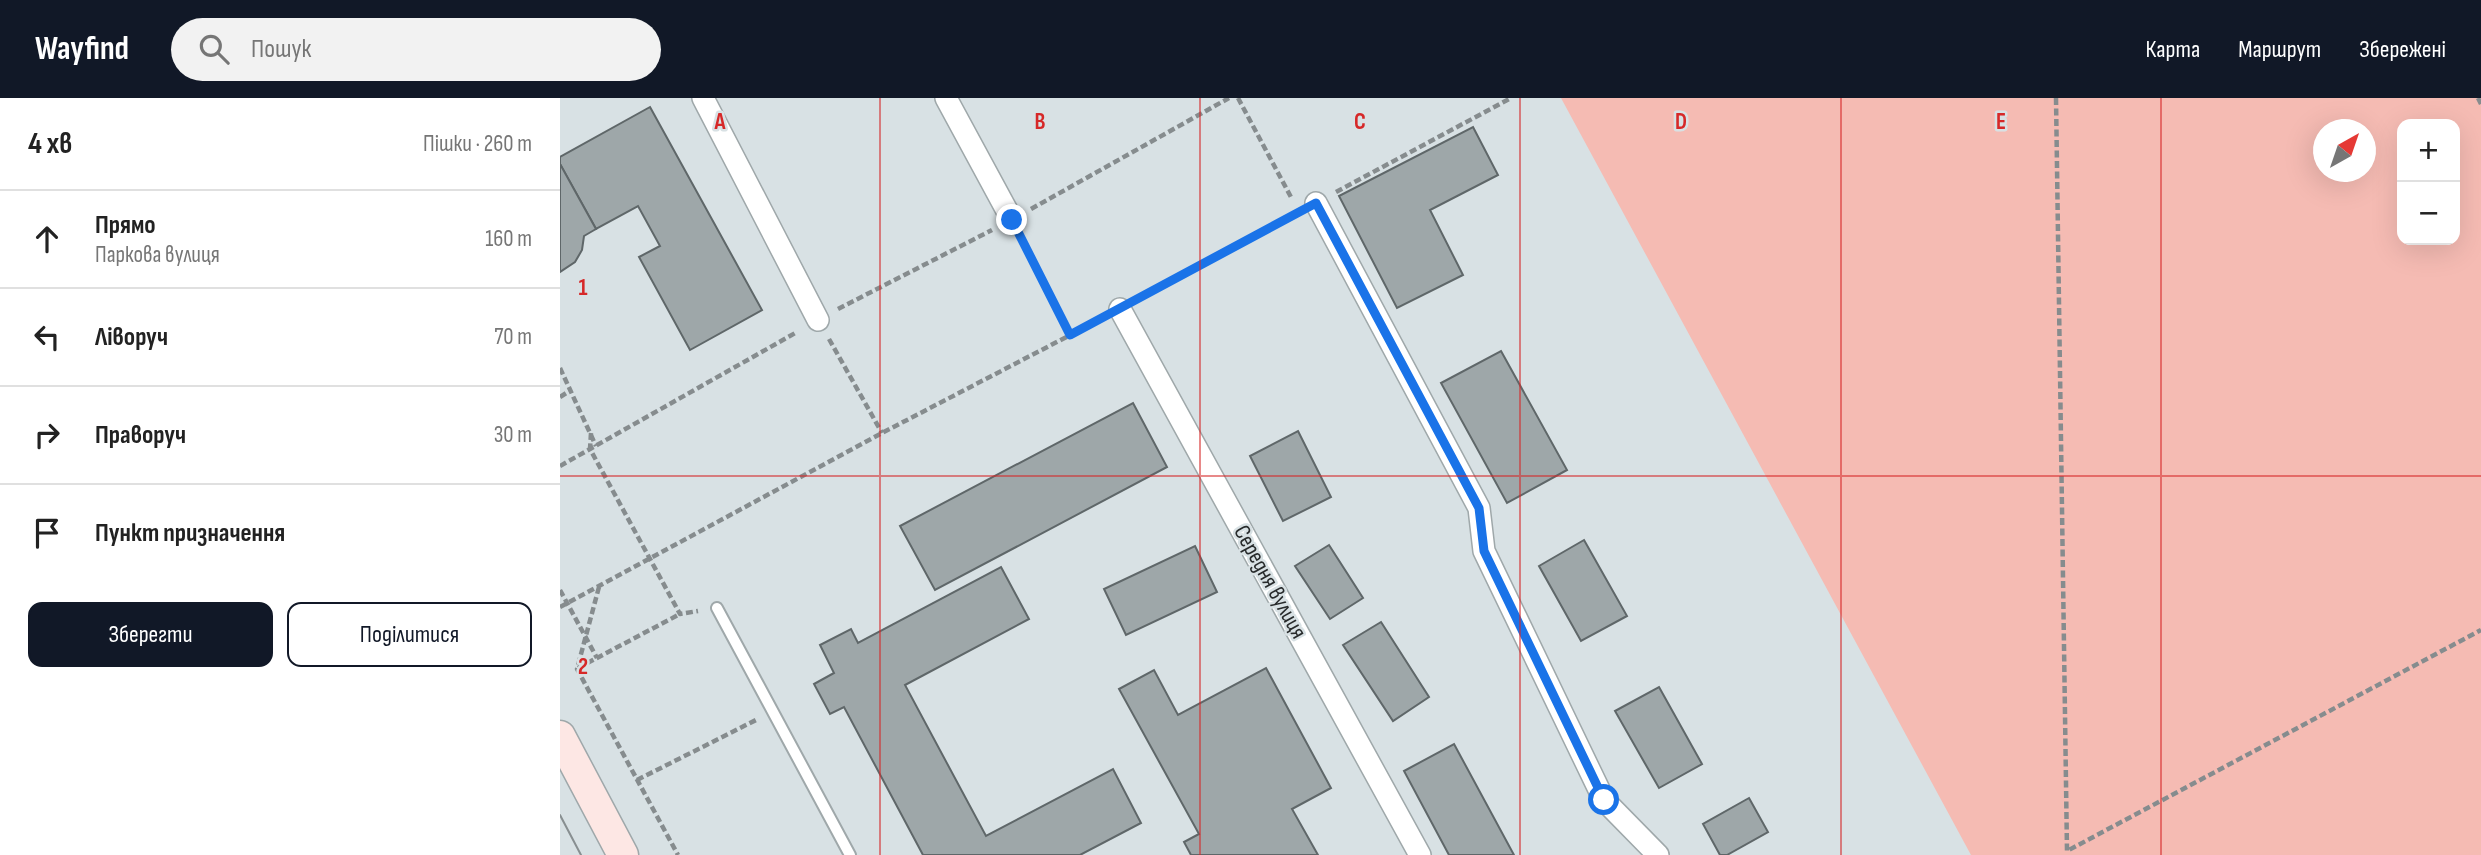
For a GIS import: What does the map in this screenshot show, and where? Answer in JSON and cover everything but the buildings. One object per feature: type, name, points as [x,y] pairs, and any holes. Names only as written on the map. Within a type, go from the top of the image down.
[{"type":"main road","points":[[560,736],[623,855]]},
{"type":"street","points":[[703,98],[818,320]]},
{"type":"street","points":[[946,98],[1012,220]]},
{"type":"street","points":[[1307,208],[1479,508],[1484,551],[1604,800],[1658,855]]},
{"type":"street","name":"Середня вулиця","points":[[1120,309],[1420,855]]},
{"type":"lane","points":[[716,608],[850,855]]},
{"type":"path","points":[[560,466],[818,320],[1012,220],[1229,98]]},
{"type":"path","points":[[1238,98],[1307,208]]},
{"type":"path","points":[[560,607],[1511,98]]},
{"type":"path","points":[[2056,98],[2067,851],[2481,629]]},
{"type":"path","points":[[2478,98],[2481,104]]},
{"type":"path","points":[[1012,220],[1070,335]]},
{"type":"path","points":[[818,320],[881,433]]},
{"type":"path","points":[[560,368],[596,446]]},
{"type":"path","points":[[560,397],[572,390]]},
{"type":"path","points":[[591,433],[590,449],[680,614]]},
{"type":"path","points":[[599,585],[577,669],[678,855]]},
{"type":"path","points":[[560,590],[597,658]]},
{"type":"path","points":[[577,669],[680,614],[716,608]]},
{"type":"path","points":[[637,780],[773,712]]},
{"type":"shaded area","points":[[1561,98],[2481,98],[2481,855],[1971,855]]},
{"type":"tram line","points":[[560,815],[581,855]]},
{"type":"route","points":[[1012,220],[1070,335],[1316,203],[1479,508],[1484,551],[1604,800]]}]
